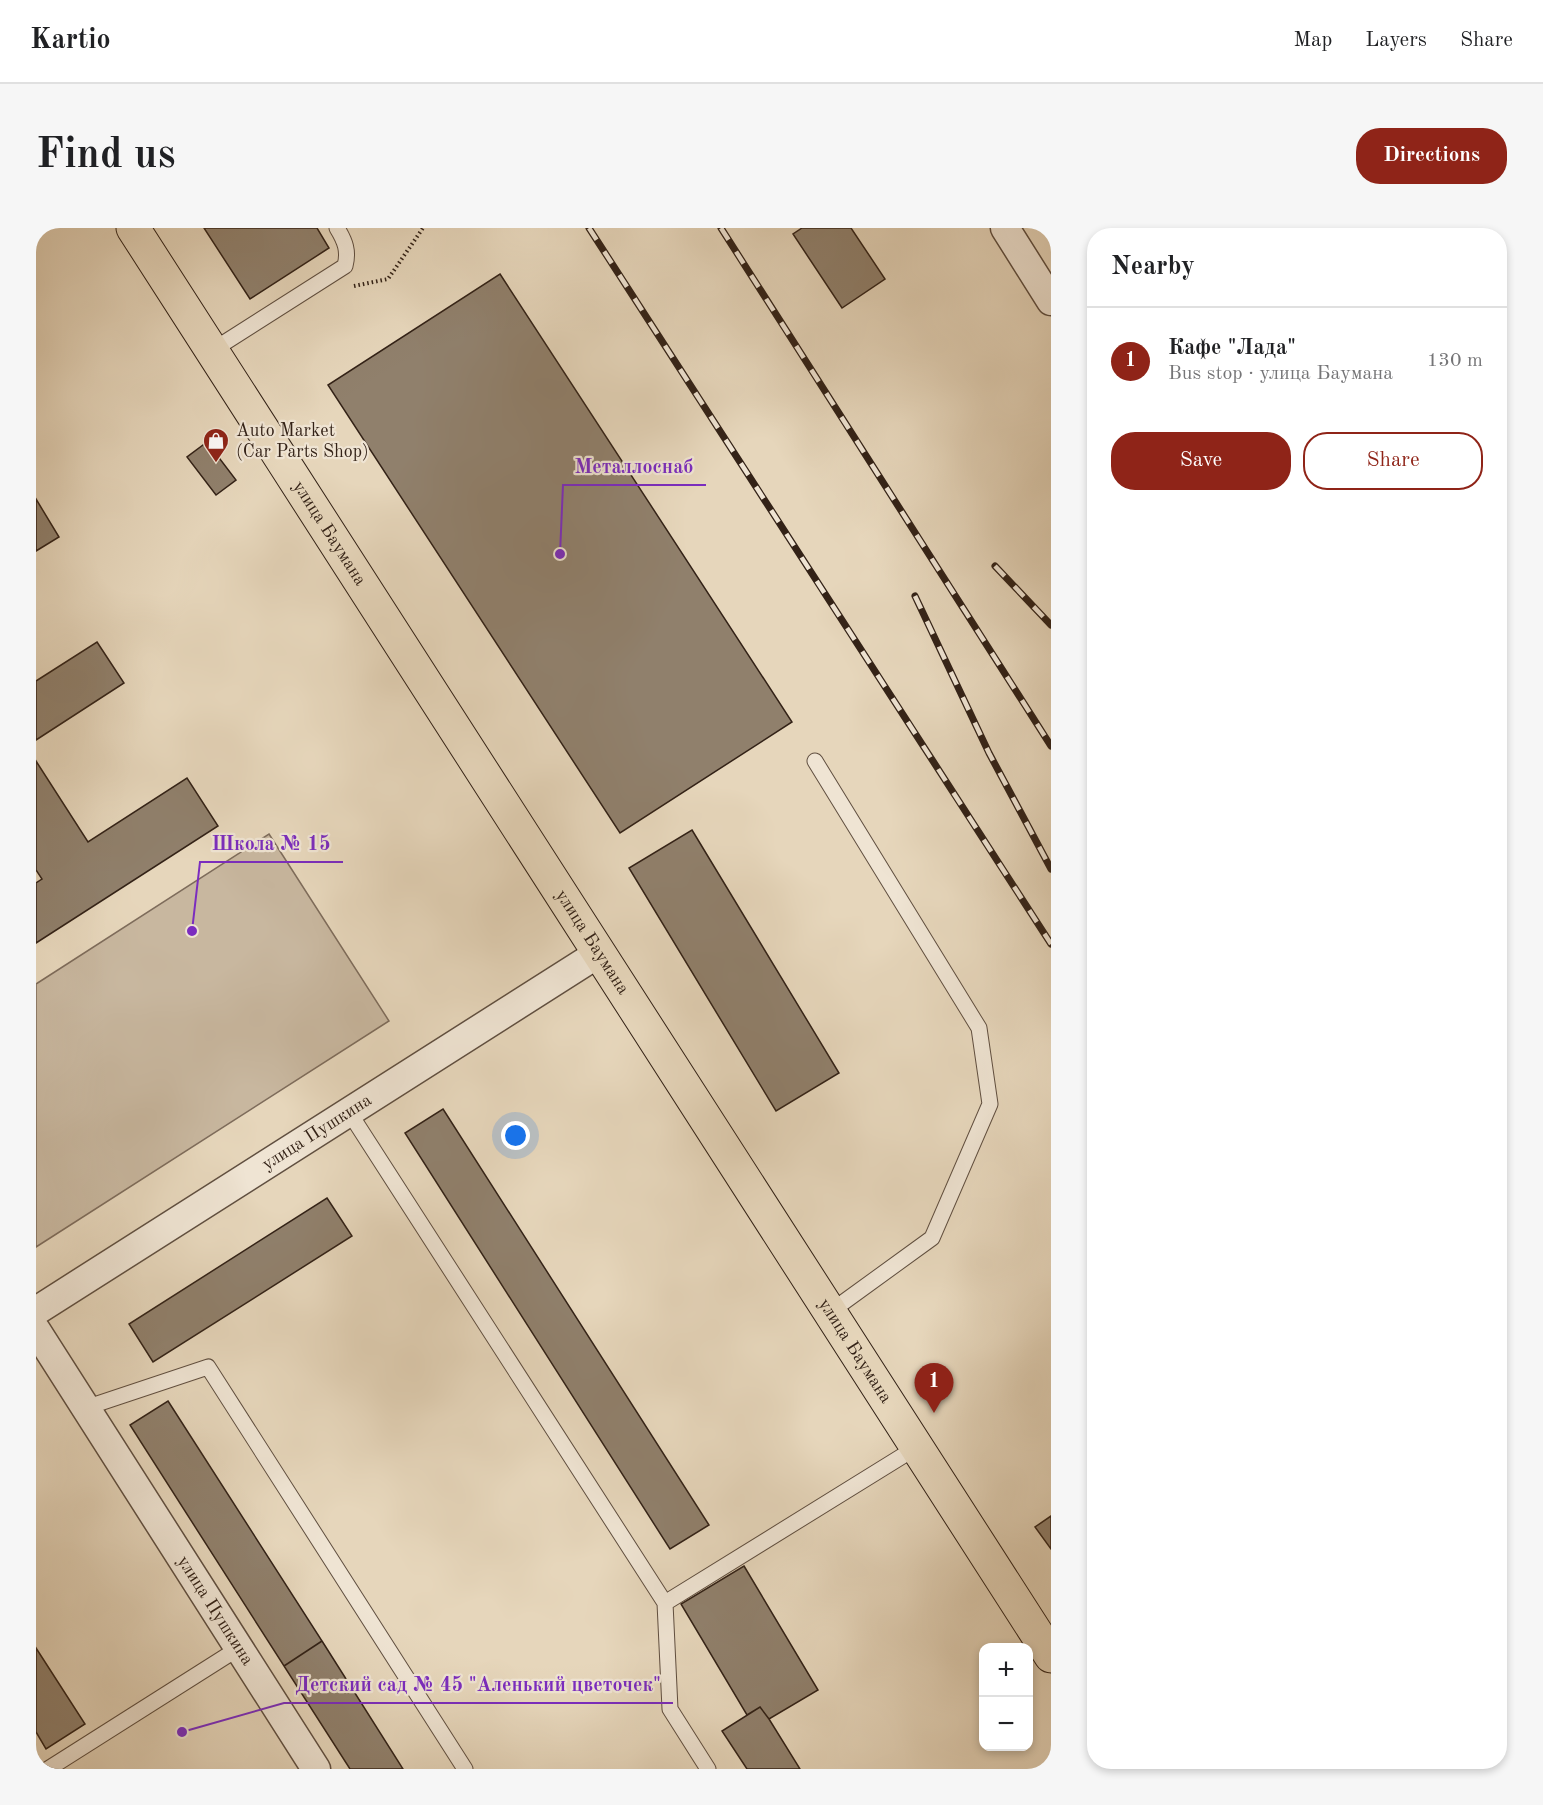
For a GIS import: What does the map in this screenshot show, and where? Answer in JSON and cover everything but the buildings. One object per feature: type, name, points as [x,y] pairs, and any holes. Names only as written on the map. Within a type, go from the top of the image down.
[{"type":"main road","name":"улица Баумана","points":[[133,228],[1051,1656]]},
{"type":"street","points":[[1005,228],[1051,301]]},
{"type":"street","name":"улица Пушкина","points":[[36,1311],[599,953]]},
{"type":"street","name":"улица Пушкина","points":[[40,1346],[86,1408],[316,1769]]},
{"type":"lane","points":[[213,350],[345,266],[347,248],[337,228]]},
{"type":"lane","points":[[814,761],[979,1028],[990,1104],[932,1238],[830,1312]]},
{"type":"lane","points":[[349,1112],[665,1603],[670,1709],[708,1769]]},
{"type":"lane","points":[[86,1408],[208,1367],[465,1769]]},
{"type":"lane","points":[[665,1603],[917,1447]]},
{"type":"lane","points":[[48,1769],[239,1648]]},
{"type":"shaded area","points":[[269,834],[389,1021],[36,1247],[36,984]]},
{"type":"railway","points":[[589,228],[1051,944]]},
{"type":"railway","points":[[721,228],[1051,746]]},
{"type":"railway","points":[[995,566],[1051,625]]},
{"type":"railway","points":[[915,596],[989,753],[1051,869]]},
{"type":"place","name":"Auto Market (Car Parts Shop)","points":[[216,464]]},
{"type":"place","name":"Металлоснаб","points":[[560,554]]},
{"type":"place","name":"Школа № 15","points":[[192,931]]},
{"type":"place","name":"Кафе \"Лада\"","points":[[934,1413]]},
{"type":"place","name":"Детский сад № 45 \"Аленький цветочек\"","points":[[182,1732]]}]
